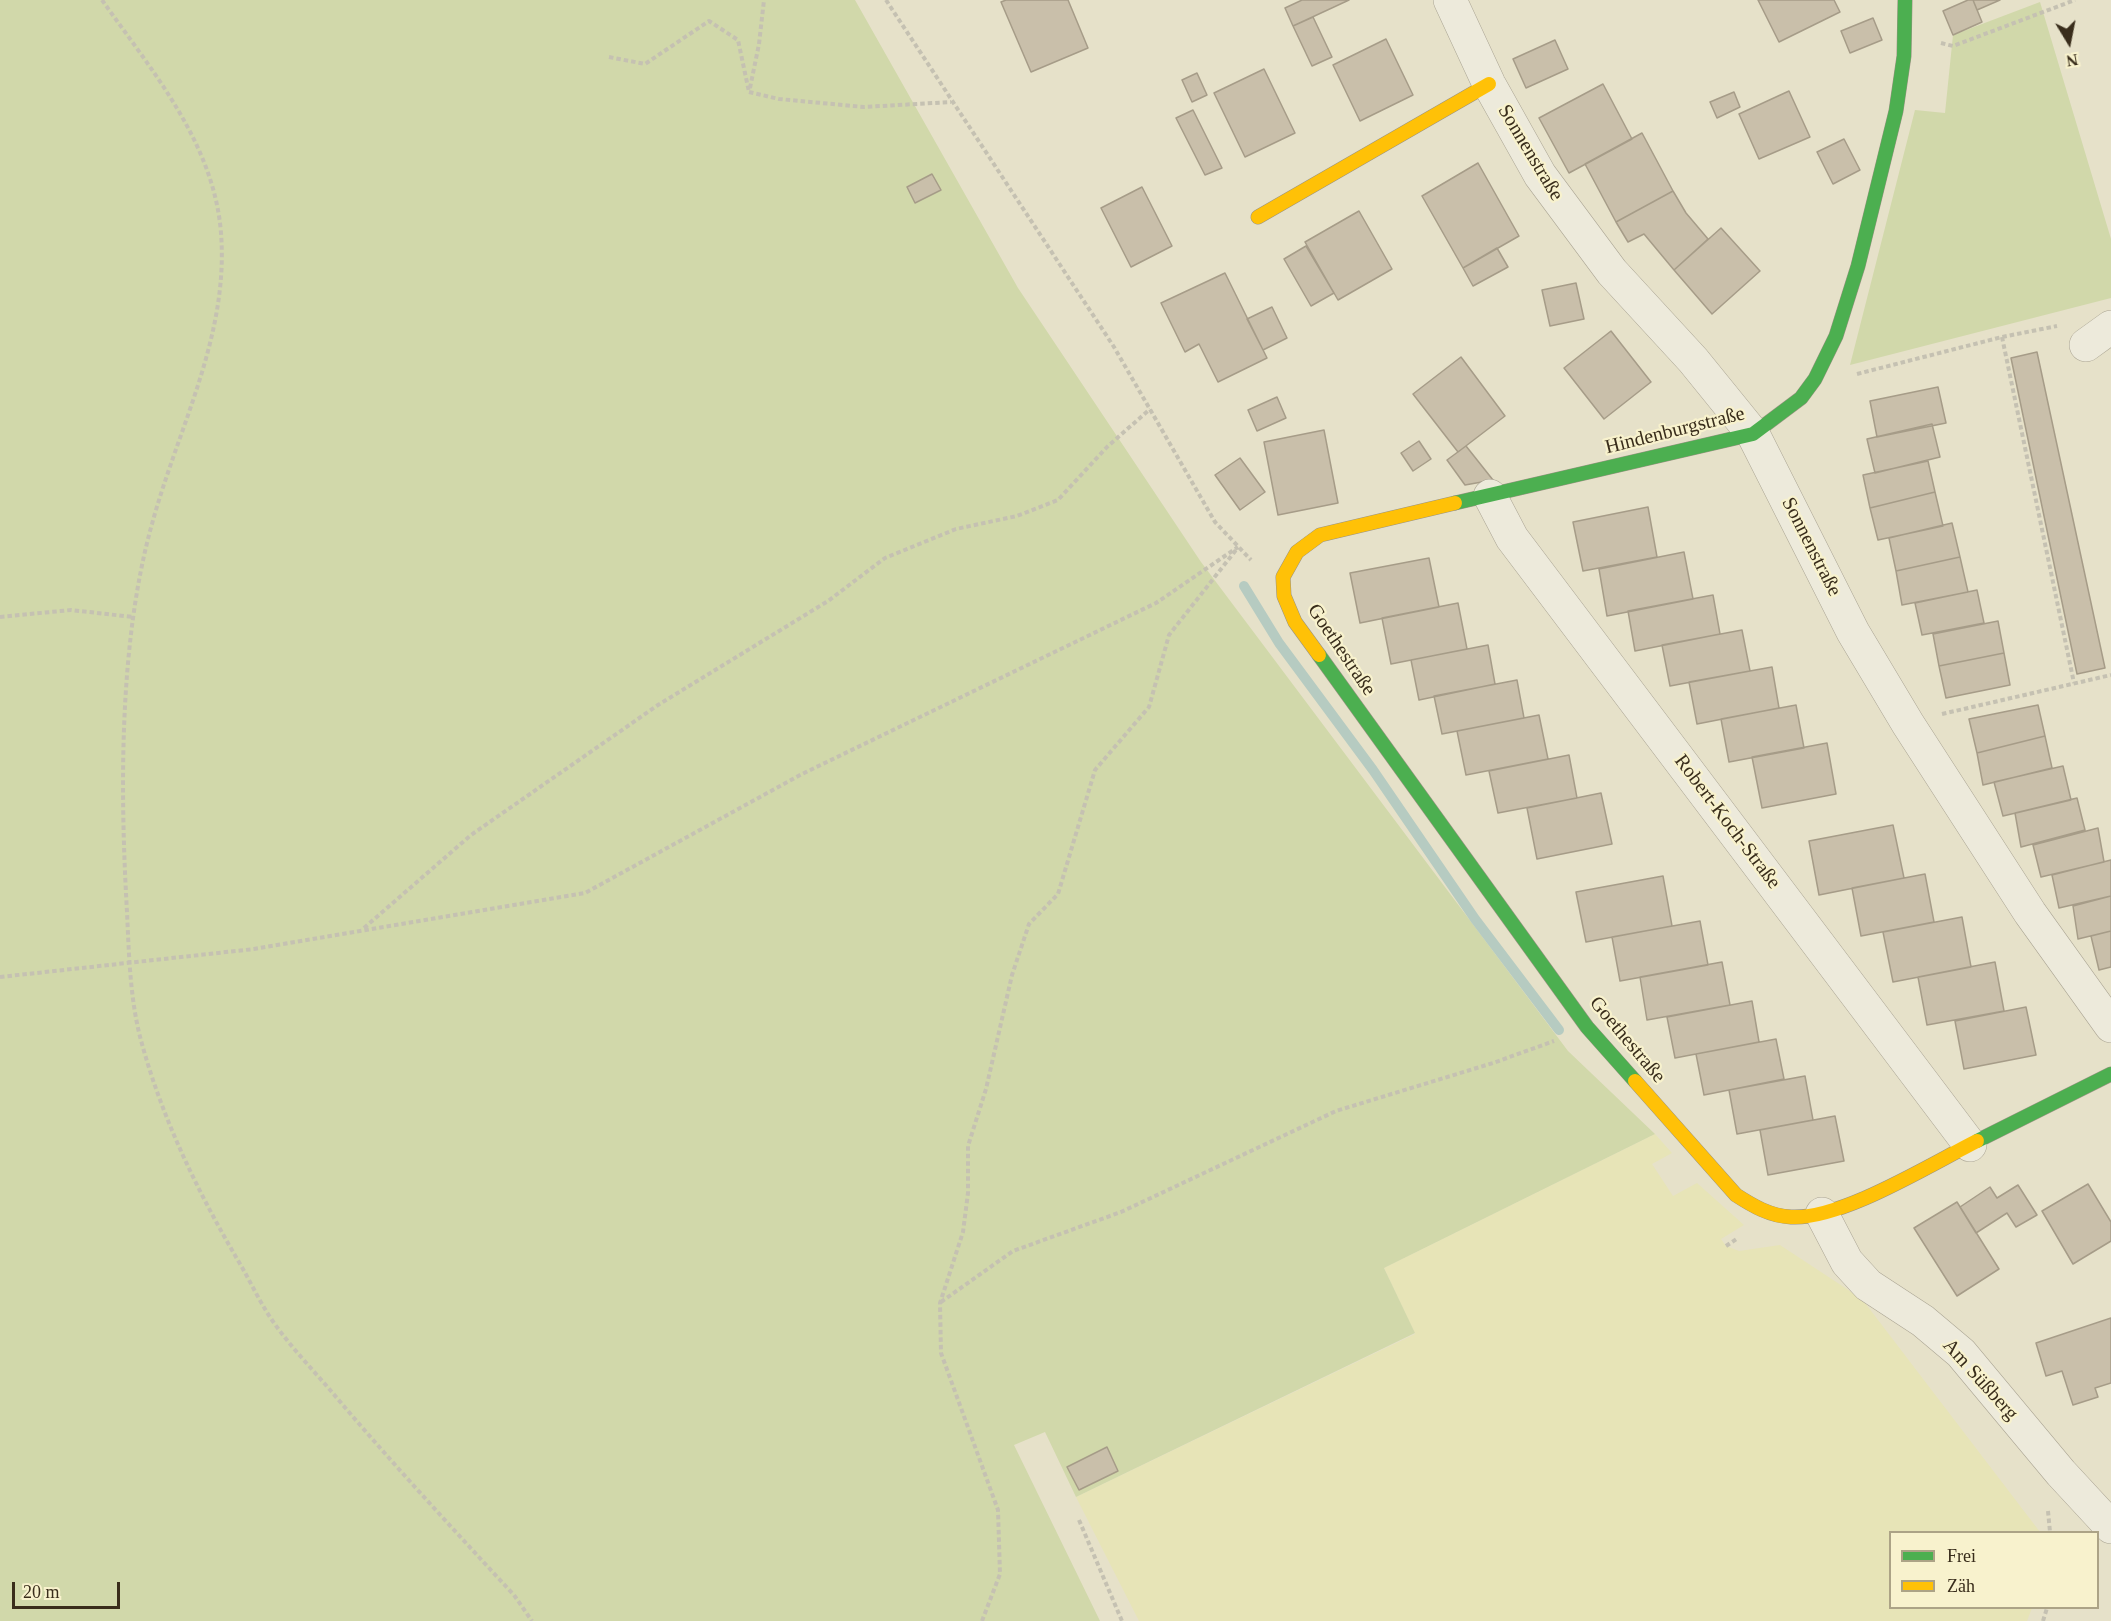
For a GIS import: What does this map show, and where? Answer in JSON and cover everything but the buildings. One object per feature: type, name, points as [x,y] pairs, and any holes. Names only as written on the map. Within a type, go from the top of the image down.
[{"type":"street","name":"Sonnenstraße","points":[[1450,0],[1489,84],[1540,175],[1612,272],[1693,360],[1753,434],[1853,632],[1908,724],[2030,913],[2111,1026]]},
{"type":"street","name":"Hindenburgstraße","points":[[1291,559],[1303,545],[1320,535],[1753,434],[1800,399],[1818,372],[1853,287],[1893,130],[1904,74],[1907,35],[1905,0]]},
{"type":"street","name":"Sonnenstraße","points":[[1258,217],[1489,84]]},
{"type":"street","name":"Robert-Koch-Straße","points":[[1490,496],[1512,538],[1970,1145]]},
{"type":"street","name":"Goethestraße","points":[[1291,559],[1284,576],[1282,594],[1295,622],[1587,1027],[1736,1195],[1755,1209],[1795,1219],[1822,1214],[1852,1204],[2111,1074]]},
{"type":"street","name":"Am Süßberg","points":[[1822,1214],[1847,1262],[1868,1285],[1923,1321],[1961,1353],[2061,1473],[2111,1527]]},
{"type":"path","points":[[102,0],[182,114],[209,170],[222,232],[220,288],[211,343],[152,524],[133,617],[128,672],[124,864],[130,964],[140,1039],[167,1122],[218,1226],[274,1322],[380,1450],[514,1595],[532,1621]]},
{"type":"path","points":[[750,92],[764,0]]},
{"type":"path","points":[[886,0],[1114,347],[1215,522],[1282,594]]},
{"type":"path","points":[[1907,35],[1953,46],[2075,0]]},
{"type":"path","points":[[609,57],[645,64],[709,21],[738,40],[750,92]]},
{"type":"path","points":[[750,92],[779,99],[864,107],[952,102]]},
{"type":"path","points":[[1818,372],[1848,377],[2002,337],[2084,321],[2101,334]]},
{"type":"path","points":[[2002,337],[2074,683]]},
{"type":"path","points":[[363,929],[471,835],[658,705],[828,601],[885,558],[956,529],[1017,516],[1058,500],[1107,447],[1150,409]]},
{"type":"path","points":[[0,977],[254,949],[585,893],[802,774],[1156,603],[1238,547]]},
{"type":"path","points":[[981,1621],[1000,1574],[998,1510],[941,1353],[940,1303],[963,1232],[968,1193],[968,1146],[986,1089],[1012,975],[1029,924],[1058,894],[1095,770],[1149,707],[1169,635],[1238,547]]},
{"type":"path","points":[[0,617],[71,610],[133,617]]},
{"type":"path","points":[[1947,712],[2111,675]]},
{"type":"path","points":[[940,1303],[1013,1251],[1121,1212],[1336,1111],[1493,1063],[1558,1039]]},
{"type":"path","points":[[1079,1520],[1122,1621]]},
{"type":"shaded area","points":[[1655,1134],[1672,1153],[1652,1164],[1673,1196],[1697,1183],[1744,1225],[1721,1239],[1726,1246],[1739,1251],[1780,1245],[1862,1299],[2039,1531],[1889,1531],[1889,1609],[2032,1609],[2027,1621],[1139,1621],[1076,1497],[1415,1334],[1384,1268]]},
{"type":"green space","points":[[0,0],[855,0],[1018,288],[1201,562],[1568,1051],[1655,1134],[1384,1268],[1415,1333],[1076,1497],[1045,1432],[1014,1445],[1100,1621],[0,1621]]},
{"type":"green space","points":[[2040,2],[2111,239],[2111,298],[1850,365],[1915,110],[1945,113],[1953,35]]},
{"type":"waterway","points":[[1244,586],[1279,643],[1373,770],[1475,919],[1559,1030]]},
{"type":"traffic: fast","points":[[1455,503],[1753,434],[1801,398],[1815,379],[1836,336],[1858,266],[1896,111],[1904,56],[1905,0]]},
{"type":"traffic: fast","points":[[1319,655],[1587,1027],[1635,1081]]},
{"type":"traffic: fast","points":[[1977,1141],[2111,1074]]},
{"type":"traffic: slow","points":[[1258,217],[1489,84]]},
{"type":"traffic: slow","points":[[1319,655],[1295,622],[1284,596],[1283,577],[1297,552],[1320,535],[1455,503]]},
{"type":"traffic: slow","points":[[1635,1081],[1736,1195],[1776,1215],[1811,1216],[1835,1210],[1886,1189],[1977,1141]]}]
